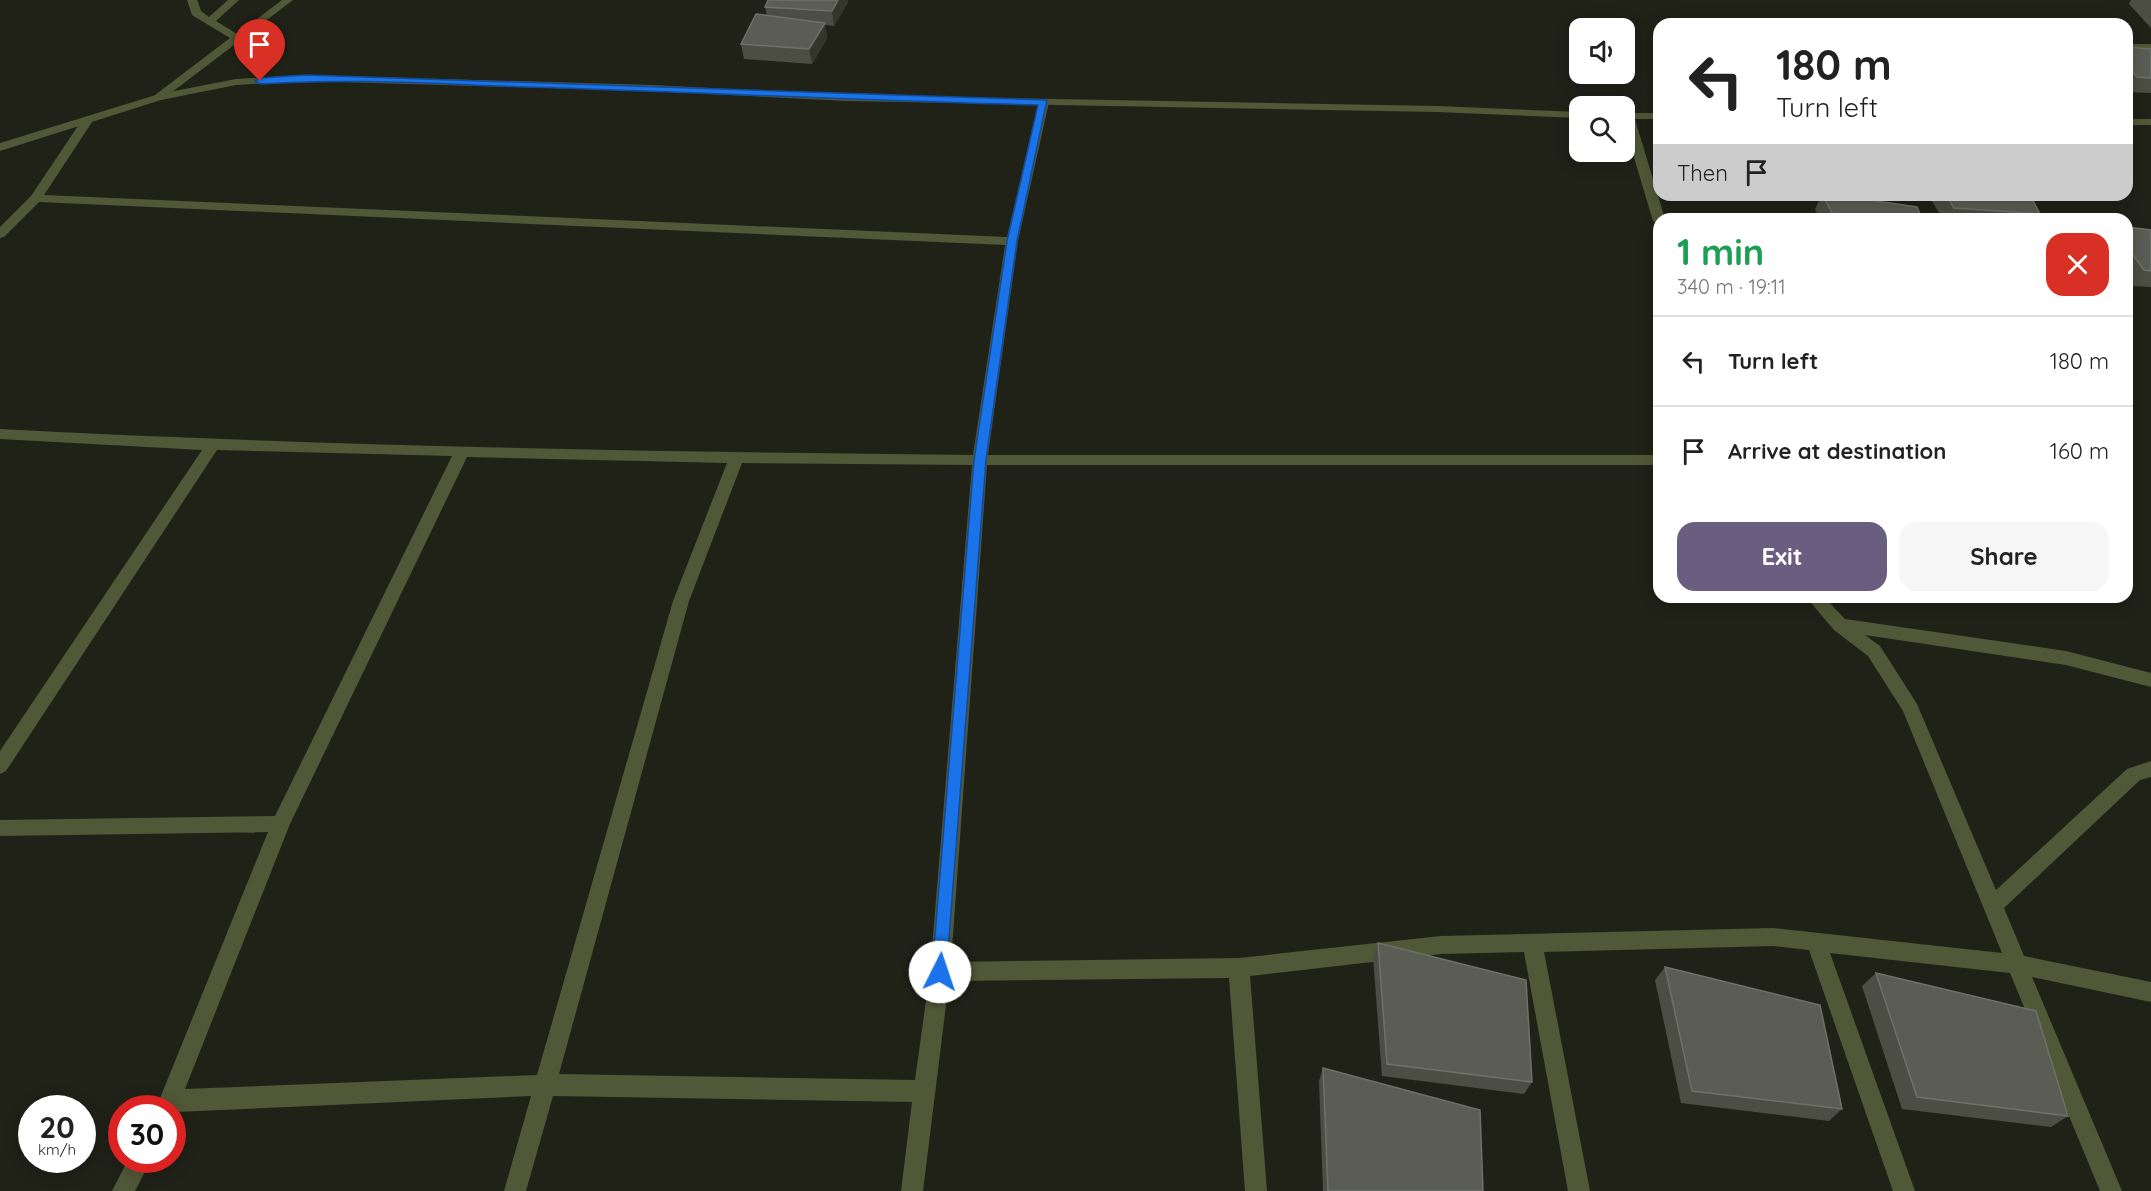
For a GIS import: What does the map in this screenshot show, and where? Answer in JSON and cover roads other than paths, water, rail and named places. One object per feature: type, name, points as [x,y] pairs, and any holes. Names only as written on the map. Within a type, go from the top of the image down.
[{"type":"street","points":[[192,0],[196,13],[236,37]]},
{"type":"street","points":[[210,21],[234,0]]},
{"type":"street","points":[[159,97],[288,0]]},
{"type":"street","points":[[2133,47],[2151,47]]},
{"type":"street","points":[[0,147],[159,97],[236,82],[306,78],[1043,102],[1437,109],[1569,115]]},
{"type":"street","points":[[912,1191],[940,972],[980,460],[1012,241],[1043,102]]},
{"type":"street","points":[[1635,116],[1653,116]]},
{"type":"street","points":[[0,234],[36,198],[88,119]]},
{"type":"street","points":[[2133,122],[2151,122]]},
{"type":"street","points":[[1635,145],[1656,213]]},
{"type":"street","points":[[36,198],[1012,241]]},
{"type":"street","points":[[0,434],[213,445],[736,458],[1653,460]]},
{"type":"street","points":[[0,766],[213,445]]},
{"type":"street","points":[[173,1095],[281,824],[462,451]]},
{"type":"street","points":[[515,1191],[681,601],[736,458]]},
{"type":"street","points":[[1820,603],[1840,625],[1874,651],[1890,673],[1911,710],[2112,1191]]},
{"type":"street","points":[[1840,625],[2066,658],[2151,680]]},
{"type":"street","points":[[1993,905],[2134,774],[2151,769]]},
{"type":"street","points":[[0,828],[281,824]]},
{"type":"street","points":[[940,972],[1239,968],[1441,945],[1773,937],[2017,964],[2151,992]]},
{"type":"street","points":[[1816,941],[1904,1191]]},
{"type":"street","points":[[1532,943],[1579,1191]]},
{"type":"street","points":[[1239,968],[1256,1191]]},
{"type":"street","points":[[186,1104],[544,1085],[923,1091]]},
{"type":"street","points":[[123,1191],[133,1173]]}]
